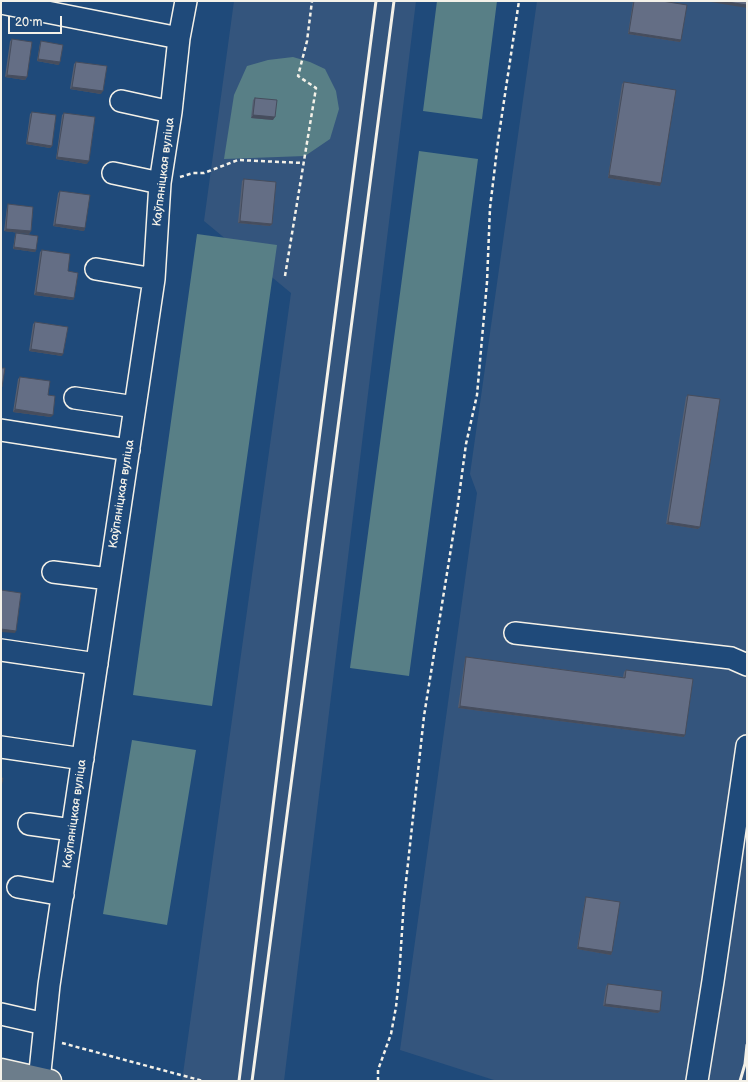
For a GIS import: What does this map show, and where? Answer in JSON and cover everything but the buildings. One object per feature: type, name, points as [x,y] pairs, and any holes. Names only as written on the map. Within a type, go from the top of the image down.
[{"type":"main road","points":[[1,1070],[43,1080]]},
{"type":"street","name":"Каўпяніцкая вуліца","points":[[43,1080],[44,1031],[49,985],[154,279],[160,183],[171,112],[179,38],[186,1]]},
{"type":"street","points":[[1,3],[179,38]]},
{"type":"street","points":[[121,101],[171,112]]},
{"type":"street","points":[[113,173],[160,183]]},
{"type":"street","points":[[96,269],[154,279]]},
{"type":"street","points":[[75,398],[135,407]]},
{"type":"street","points":[[1,430],[129,450]]},
{"type":"street","points":[[53,572],[109,579]]},
{"type":"street","points":[[515,633],[731,658],[747,665]]},
{"type":"street","points":[[1,650],[97,664]]},
{"type":"street","points":[[697,1081],[747,746]]},
{"type":"street","points":[[1,748],[83,759]]},
{"type":"street","points":[[29,824],[72,830]]},
{"type":"street","points":[[18,886],[63,895]]},
{"type":"street","points":[[1,1014],[44,1031]]},
{"type":"path","points":[[285,276],[316,88],[298,76],[306,41],[312,1]]},
{"type":"path","points":[[378,1081],[378,1070],[391,1034],[396,1007],[404,900],[424,716],[457,511],[466,444],[477,395],[487,282],[490,208],[498,141],[519,1]]},
{"type":"path","points":[[160,183],[193,173],[204,173],[238,160],[303,163]]},
{"type":"path","points":[[44,1031],[202,1081]]},
{"type":"shaded area","points":[[234,1],[416,1],[284,1081],[182,1081],[291,293],[204,221]]},
{"type":"shaded area","points":[[537,1],[747,1],[747,1081],[497,1081],[400,1050],[477,493],[470,474]]},
{"type":"green space","points":[[437,1],[497,1],[482,119],[423,111]]},
{"type":"green space","points":[[293,57],[310,62],[325,69],[336,91],[339,109],[330,139],[305,156],[224,159],[234,95],[247,66],[268,60]]},
{"type":"green space","points":[[419,151],[478,159],[409,676],[350,668]]},
{"type":"green space","points":[[197,234],[277,245],[212,706],[133,695]]},
{"type":"green space","points":[[132,740],[196,750],[167,925],[103,914]]},
{"type":"railway","points":[[239,1081],[308,524],[376,1]]},
{"type":"railway","points":[[252,1081],[394,1]]},
{"type":"railway","points":[[740,1081],[745,1064],[747,1045]]}]
